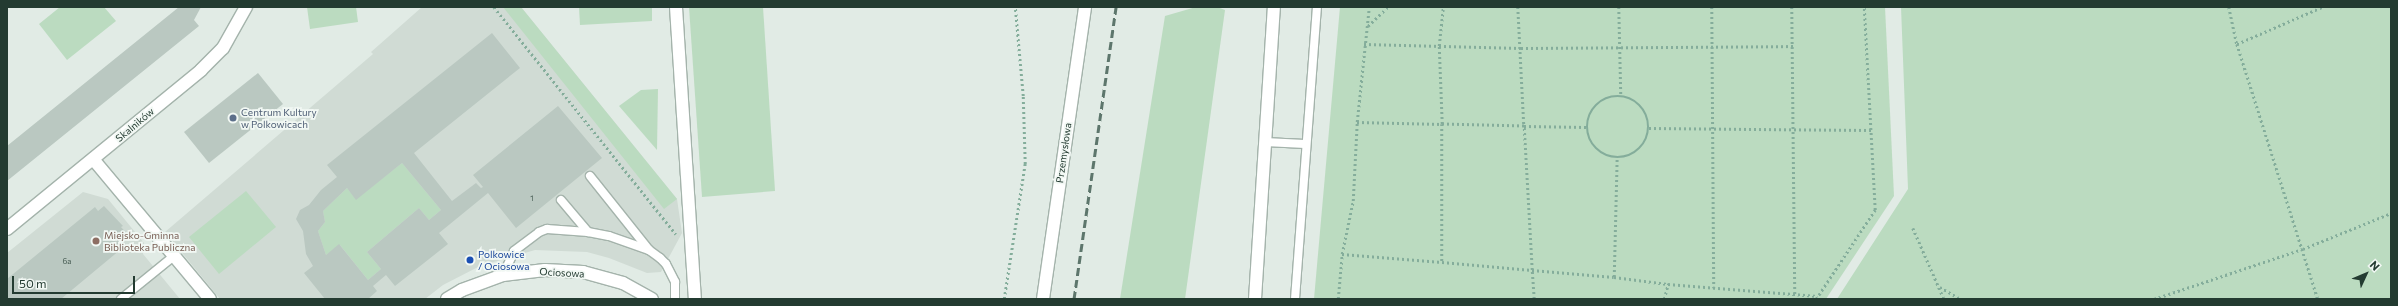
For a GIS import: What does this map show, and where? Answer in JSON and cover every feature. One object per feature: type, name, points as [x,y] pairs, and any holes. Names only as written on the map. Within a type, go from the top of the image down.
[{"type":"street","name":"Skalników","points":[[7,229],[201,70],[223,48],[246,7]]},
{"type":"street","points":[[676,7],[694,299]]},
{"type":"street","name":"Przemysłowa","points":[[1044,299],[1085,7]]},
{"type":"street","points":[[1255,299],[1274,7]]},
{"type":"street","points":[[93,160],[210,299]]},
{"type":"street","name":"Ociosowa","points":[[447,299],[462,290],[503,275],[545,270],[583,272],[623,283],[652,299]]},
{"type":"lane","points":[[1294,299],[1305,144],[1317,7]]},
{"type":"lane","points":[[1265,142],[1305,144]]},
{"type":"lane","points":[[590,176],[649,250],[670,270],[675,282],[675,299]]},
{"type":"lane","points":[[561,200],[588,232]]},
{"type":"lane","points":[[503,275],[514,251],[539,232],[547,229],[588,232],[610,236],[649,250]]},
{"type":"lane","points":[[121,299],[174,256]]},
{"type":"path","points":[[494,7],[681,241],[691,247]]},
{"type":"path","points":[[1004,299],[1025,164],[1023,96],[1015,7]]},
{"type":"path","points":[[1338,299],[1342,254],[1353,201],[1357,122],[1369,7]]},
{"type":"path","points":[[1367,27],[1388,7]]},
{"type":"path","points":[[1442,262],[1442,124],[1439,46],[1443,7]]},
{"type":"path","points":[[1518,7],[1534,299]]},
{"type":"path","points":[[1619,7],[1621,95]]},
{"type":"path","points":[[1712,7],[1714,288]]},
{"type":"path","points":[[1792,7],[1794,46],[1795,294]]},
{"type":"path","points":[[1342,254],[1614,277],[1668,284],[1795,294],[1817,298],[1875,210],[1864,7]]},
{"type":"path","points":[[2229,7],[2237,44],[2318,299]]},
{"type":"path","points":[[2237,44],[2322,7]]},
{"type":"path","points":[[1364,44],[1521,48],[1794,46]]},
{"type":"path","points":[[1621,95],[1632,98],[1642,106],[1648,116],[1649,128],[1643,146],[1631,155],[1617,158],[1599,152],[1592,145],[1586,127],[1593,107],[1610,96],[1621,95]]},
{"type":"path","points":[[1357,122],[1586,127]]},
{"type":"path","points":[[1649,128],[1871,130]]},
{"type":"path","points":[[1614,277],[1617,158]]},
{"type":"path","points":[[2154,299],[2303,249],[2391,213]]},
{"type":"path","points":[[1913,228],[1940,286],[1944,299]]},
{"type":"path","points":[[1664,299],[1668,284]]},
{"type":"path","points":[[1940,286],[1961,299]]},
{"type":"shaded area","points":[[422,7],[521,7],[677,199],[682,233],[661,272],[647,273],[609,258],[587,252],[535,250],[480,266],[443,285],[425,299],[220,299],[165,232],[373,54],[371,52]]},
{"type":"shaded area","points":[[83,192],[108,199],[144,243],[143,254],[180,299],[7,299],[7,253]]},
{"type":"green space","points":[[60,7],[104,7],[116,21],[67,60],[39,24]]},
{"type":"green space","points":[[307,7],[356,7],[358,22],[310,29]]},
{"type":"green space","points":[[503,7],[521,7],[677,199],[664,209]]},
{"type":"green space","points":[[579,7],[652,7],[652,21],[580,25]]},
{"type":"green space","points":[[689,7],[763,7],[775,191],[702,197]]},
{"type":"green space","points":[[1196,7],[1217,7],[1225,10],[1185,299],[1120,299],[1165,16]]},
{"type":"green space","points":[[1340,7],[1885,7],[1894,196],[1826,299],[1314,299]]},
{"type":"green space","points":[[1901,7],[2391,7],[2391,299],[1837,299],[1908,189]]},
{"type":"green space","points":[[658,89],[657,150],[619,106],[641,90]]},
{"type":"green space","points":[[402,163],[441,210],[429,220],[419,208],[367,252],[381,269],[368,280],[340,245],[326,255],[318,231],[325,222],[323,211],[347,188],[356,199]]},
{"type":"green space","points":[[246,191],[276,227],[219,274],[189,237]]},
{"type":"building","points":[[179,7],[201,7],[194,20],[199,26],[7,181],[7,146]]},
{"type":"building","points":[[492,33],[520,68],[414,153],[452,201],[476,183],[481,188],[483,187],[473,175],[558,106],[602,158],[516,228],[488,193],[439,233],[448,244],[395,286],[386,275],[373,286],[377,291],[368,299],[325,299],[304,273],[313,266],[306,254],[303,231],[296,219],[300,210],[309,205],[321,190],[337,177],[327,165]],"holes":[[[402,163],[441,210],[429,220],[419,208],[367,252],[381,269],[368,280],[339,244],[326,255],[318,231],[325,222],[323,211],[347,188],[356,200]]]},
{"type":"building","name":"Centrum Kultury w Polkowicach","points":[[258,73],[283,104],[209,163],[184,132]]},
{"type":"building","points":[[104,206],[123,226],[121,227],[129,236],[123,241],[126,245],[61,299],[7,299],[7,279],[95,207],[98,211]]},
{"type":"railway","points":[[1074,299],[1116,7]]},
{"type":"place","name":"Centrum Kultury w Polkowicach","points":[[233,118]]},
{"type":"place","name":"Miejsko-Gminna Biblioteka Publiczna","points":[[96,241]]},
{"type":"place","name":"Polkowice / Ociosowa","points":[[470,260]]}]
